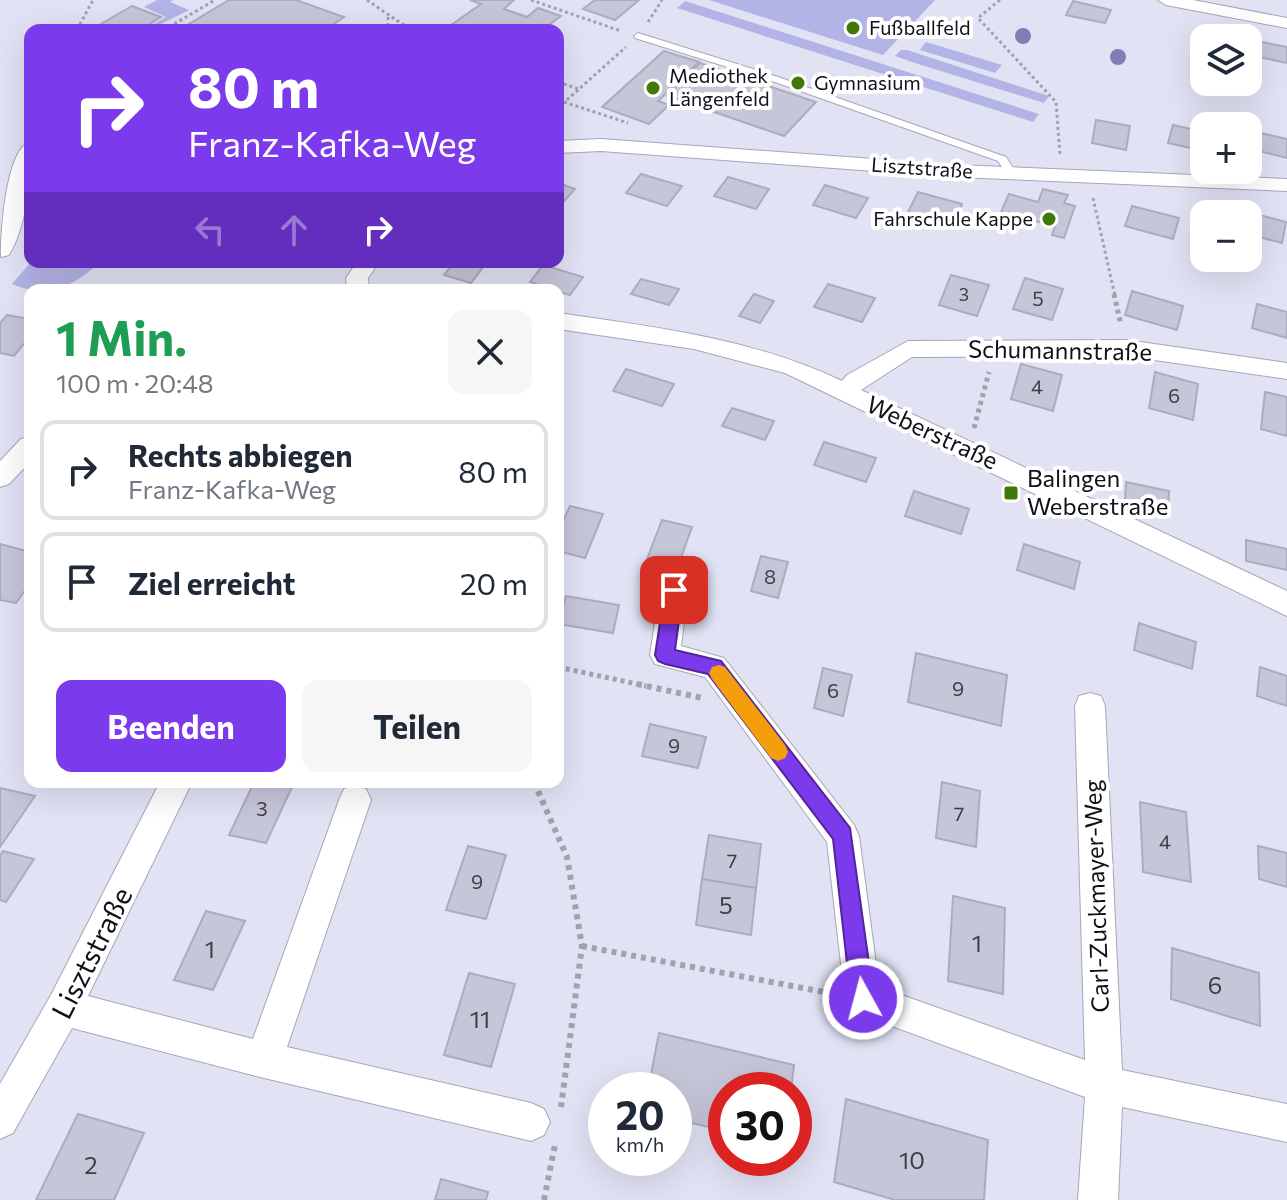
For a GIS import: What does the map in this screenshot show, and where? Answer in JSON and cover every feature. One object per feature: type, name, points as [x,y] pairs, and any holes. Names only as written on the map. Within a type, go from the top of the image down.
[{"type":"street","points":[[1166,0],[1287,23]]},
{"type":"street","name":"Lisztstraße","points":[[564,147],[601,145],[1012,174],[1287,185]]},
{"type":"street","points":[[0,251],[13,218],[17,185],[24,165]]},
{"type":"street","points":[[0,251],[24,230]]},
{"type":"street","name":"Weberstraße","points":[[564,322],[708,344],[792,367],[1287,604]]},
{"type":"street","name":"Schumannstraße","points":[[846,392],[855,381],[908,349],[1126,348],[1287,371]]},
{"type":"street","points":[[0,477],[24,452]]},
{"type":"street","points":[[674,590],[665,655],[714,667],[843,836],[863,999],[1104,1085],[1287,1123]]},
{"type":"street","name":"Carl-Zuckmayer-Weg","points":[[1090,706],[1104,1085],[1098,1200]]},
{"type":"street","name":"Lisztstraße","points":[[0,1120],[64,1008],[173,788]]},
{"type":"street","points":[[264,1060],[355,800]]},
{"type":"street","points":[[64,1008],[264,1060],[550,1122]]},
{"type":"lane","points":[[638,36],[775,79],[1002,159],[1012,174]]},
{"type":"path","points":[[80,24],[93,0]]},
{"type":"path","points":[[174,24],[215,0]]},
{"type":"path","points":[[367,0],[405,24]]},
{"type":"path","points":[[531,0],[638,36]]},
{"type":"path","points":[[1000,0],[978,18],[1056,102],[1062,176]]},
{"type":"path","points":[[388,16],[388,24]]},
{"type":"path","points":[[564,103],[626,46]]},
{"type":"path","points":[[564,84],[579,89]]},
{"type":"path","points":[[1097,222],[1126,348]]},
{"type":"path","points":[[969,450],[996,348]]},
{"type":"path","points":[[564,668],[744,707]]},
{"type":"path","points":[[537,788],[567,857],[582,946],[550,1122],[544,1200]]},
{"type":"path","points":[[582,946],[863,999]]},
{"type":"shaded area","points":[[157,0],[173,0],[170,2],[189,10],[161,24],[154,24],[166,17],[144,7]]},
{"type":"shaded area","name":"Fußballfeld","points":[[709,0],[935,0],[883,55]]},
{"type":"shaded area","points":[[685,1],[1039,114],[1033,122],[677,8]]},
{"type":"shaded area","points":[[926,42],[1002,65],[995,73],[920,50]]},
{"type":"shaded area","points":[[901,50],[1049,96],[1044,103],[895,56]]},
{"type":"shaded area","points":[[26,268],[93,268],[69,284],[24,284],[24,288],[12,284]]},
{"type":"building","points":[[229,0],[296,0],[344,17],[334,24],[189,24]]},
{"type":"building","points":[[470,0],[514,0],[504,9],[527,17],[538,8],[561,16],[550,24],[453,24],[481,4]]},
{"type":"building","points":[[595,0],[639,0],[615,20],[583,9]]},
{"type":"building","points":[[1073,1],[1111,10],[1105,23],[1066,15]]},
{"type":"building","points":[[132,6],[161,17],[150,24],[101,24]]},
{"type":"building","points":[[1262,42],[1287,47],[1287,63],[1262,58]]},
{"type":"building","points":[[664,51],[699,62],[658,101],[669,105],[649,124],[602,107]]},
{"type":"building","points":[[700,63],[816,102],[784,136],[667,96]]},
{"type":"building","points":[[1096,120],[1130,126],[1126,150],[1092,143]]},
{"type":"building","points":[[1173,125],[1190,129],[1190,148],[1168,143]]},
{"type":"building","points":[[1262,133],[1287,139],[1287,158],[1262,152]]},
{"type":"building","points":[[641,174],[682,186],[667,206],[626,193]]},
{"type":"building","points":[[728,177],[769,189],[756,209],[714,196]]},
{"type":"building","points":[[564,185],[575,189],[564,201]]},
{"type":"building","points":[[825,185],[868,198],[856,218],[813,205]]},
{"type":"building","name":"Fahrschule Kappe","points":[[1043,189],[1068,195],[1064,203],[1075,206],[1064,238],[1052,235],[1055,226],[1001,212],[1009,194],[1038,202]]},
{"type":"building","points":[[918,192],[962,204],[953,224],[908,212]]},
{"type":"building","points":[[1132,206],[1179,218],[1173,239],[1125,226]]},
{"type":"building","points":[[1262,216],[1286,222],[1282,243],[1262,238]]},
{"type":"building","points":[[449,268],[482,268],[471,283],[444,275]]},
{"type":"building","points":[[541,268],[553,268],[583,277],[570,295],[564,293],[564,284],[530,282]]},
{"type":"building","points":[[951,275],[989,285],[977,316],[939,305]]},
{"type":"building","points":[[1025,278],[1063,289],[1052,320],[1013,309]]},
{"type":"building","points":[[641,279],[679,289],[669,305],[631,294]]},
{"type":"building","points":[[828,284],[875,298],[862,322],[814,307]]},
{"type":"building","points":[[1132,291],[1183,306],[1177,330],[1125,315]]},
{"type":"building","points":[[754,294],[774,301],[760,323],[739,316]]},
{"type":"building","points":[[1257,304],[1287,312],[1287,338],[1252,328]]},
{"type":"building","points":[[7,315],[24,318],[24,344],[14,356],[0,353],[0,323]]},
{"type":"building","points":[[1021,364],[1062,375],[1053,411],[1011,399]]},
{"type":"building","points":[[626,369],[674,384],[662,406],[613,391]]},
{"type":"building","points":[[1155,372],[1198,384],[1193,420],[1149,408]]},
{"type":"building","points":[[1265,392],[1287,397],[1287,436],[1261,429]]},
{"type":"building","points":[[732,408],[774,421],[765,440],[722,426]]},
{"type":"building","points":[[824,442],[876,458],[866,482],[814,465]]},
{"type":"building","points":[[1126,482],[1169,491],[1168,511],[1125,501]]},
{"type":"building","points":[[914,491],[969,509],[961,534],[905,516]]},
{"type":"building","points":[[570,506],[603,514],[585,558],[564,553],[564,519]]},
{"type":"building","points":[[662,520],[692,527],[678,566],[647,559]]},
{"type":"building","points":[[1246,540],[1287,549],[1287,570],[1246,561]]},
{"type":"building","points":[[0,544],[24,550],[24,592],[16,603],[0,600]]},
{"type":"building","points":[[1024,544],[1080,562],[1074,589],[1017,570]]},
{"type":"building","points":[[761,556],[788,562],[778,598],[751,591]]},
{"type":"building","points":[[566,596],[619,605],[613,633],[564,625]]},
{"type":"building","points":[[1139,623],[1196,642],[1192,669],[1134,650]]},
{"type":"building","points":[[916,653],[1007,675],[1001,726],[908,702]]},
{"type":"building","points":[[1260,667],[1287,676],[1287,706],[1257,696]]},
{"type":"building","points":[[823,668],[852,675],[843,716],[814,708]]},
{"type":"building","points":[[650,724],[706,737],[698,768],[642,756]]},
{"type":"building","points":[[942,782],[980,791],[976,847],[936,838]]},
{"type":"building","points":[[0,788],[35,796],[0,847]]},
{"type":"building","points":[[251,788],[292,788],[266,843],[229,835]]},
{"type":"building","points":[[1140,802],[1186,812],[1191,882],[1143,872]]},
{"type":"building","points":[[709,835],[761,844],[756,888],[702,879]]},
{"type":"building","points":[[468,846],[506,855],[486,919],[446,910]]},
{"type":"building","points":[[1258,846],[1287,853],[1287,887],[1259,879]]},
{"type":"building","points":[[3,851],[34,859],[6,902],[0,900],[0,856]]},
{"type":"building","points":[[702,879],[756,888],[751,935],[696,925]]},
{"type":"building","points":[[953,896],[1005,908],[1003,994],[948,981]]},
{"type":"building","points":[[206,911],[245,921],[213,990],[174,980]]},
{"type":"building","points":[[1172,948],[1259,973],[1260,1026],[1171,999]]},
{"type":"building","points":[[469,973],[515,984],[491,1067],[444,1055]]},
{"type":"building","points":[[659,1033],[794,1065],[793,1072],[708,1072],[708,1127],[692,1123],[692,1072],[651,1072]]},
{"type":"building","points":[[846,1099],[988,1140],[984,1200],[895,1200],[834,1182]]},
{"type":"building","points":[[78,1114],[144,1133],[114,1200],[36,1200]]},
{"type":"building","points":[[441,1179],[488,1192],[486,1200],[435,1200]]},
{"type":"slow traffic","points":[[719,673],[778,752]]},
{"type":"place","name":"Fußballfeld","points":[[853,28]]},
{"type":"place","name":"Gymnasium","points":[[798,83]]},
{"type":"place","name":"Mediothek Längenfeld","points":[[653,88]]},
{"type":"place","name":"Fahrschule Kappe","points":[[1049,219]]},
{"type":"place","name":"Balingen Weberstraße","points":[[1011,493]]},
{"type":"route","points":[[674,590],[665,655],[714,667],[843,836],[863,999]]}]
